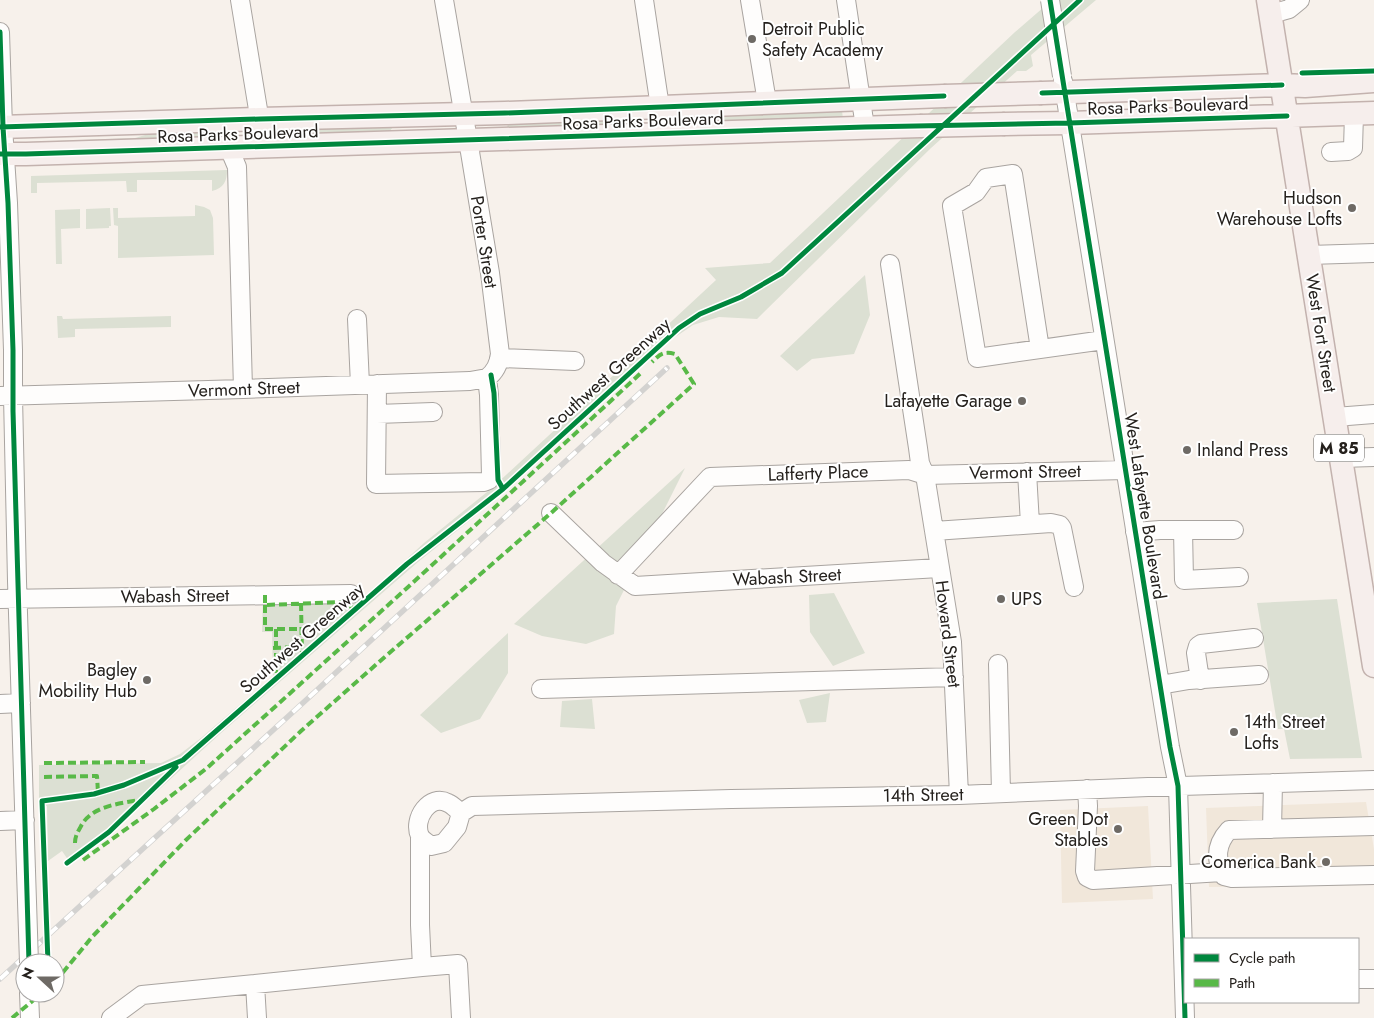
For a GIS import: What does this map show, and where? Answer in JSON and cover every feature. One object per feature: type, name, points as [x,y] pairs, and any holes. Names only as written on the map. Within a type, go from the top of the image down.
[{"type":"main road","name":"West Fort Street","points":[[1269,7],[1374,666]]},
{"type":"main road","name":"Rosa Parks Boulevard","points":[[1,127],[504,113],[1042,93],[1063,84],[1305,86],[1374,81]]},
{"type":"main road","points":[[504,113],[500,129],[502,136],[508,139]]},
{"type":"main road","name":"Rosa Parks Boulevard","points":[[2,154],[865,127],[1364,114]]},
{"type":"main road","points":[[382,143],[391,140],[397,135],[404,124],[405,115]]},
{"type":"main road","points":[[296,118],[292,132],[299,145]]},
{"type":"main road","points":[[226,120],[232,127],[231,142],[228,148]]},
{"type":"street","points":[[240,0],[264,146]]},
{"type":"street","name":"Porter Street","points":[[444,0],[492,287],[499,358]]},
{"type":"street","points":[[644,0],[664,134]]},
{"type":"street","points":[[750,0],[767,102]]},
{"type":"street","points":[[846,0],[865,127]]},
{"type":"street","name":"West Lafayette Boulevard","points":[[1050,0],[1170,748],[1178,786],[1184,960]]},
{"type":"street","points":[[1269,7],[1289,9],[1300,0]]},
{"type":"street","points":[[0,32],[2,154],[9,213],[13,350],[6,396],[18,599],[28,953]]},
{"type":"street","points":[[1331,152],[1348,151],[1353,148],[1364,114]]},
{"type":"street","points":[[228,148],[237,167],[243,389]]},
{"type":"street","points":[[1040,349],[1013,174],[986,178],[976,192],[952,206],[977,358],[1104,340]]},
{"type":"street","points":[[1309,255],[1374,253]]},
{"type":"street","name":"Howard Street","points":[[890,264],[920,463],[925,474],[952,642],[959,795]]},
{"type":"street","points":[[357,319],[368,385],[376,414],[376,484],[484,482],[489,480],[491,476],[487,378],[494,372],[499,358],[575,361]]},
{"type":"street","name":"Vermont Street","points":[[6,396],[368,385],[470,381],[487,378]]},
{"type":"street","points":[[376,414],[433,412]]},
{"type":"street","points":[[1334,417],[1374,414]]},
{"type":"street","points":[[1341,458],[1374,457]]},
{"type":"street","name":"Lafferty Place","points":[[618,575],[710,477],[909,470],[925,474]]},
{"type":"street","name":"Vermont Street","points":[[925,474],[1125,470]]},
{"type":"street","points":[[1028,472],[1030,524]]},
{"type":"street","points":[[551,513],[584,546],[618,575]]},
{"type":"street","points":[[934,530],[1051,523],[1060,525],[1074,587]]},
{"type":"street","points":[[1183,530],[1184,580],[1240,578]]},
{"type":"street","points":[[1135,532],[1234,530]]},
{"type":"street","name":"Wabash Street","points":[[618,575],[635,586],[939,568]]},
{"type":"street","name":"Wabash Street","points":[[0,599],[198,604],[351,594]]},
{"type":"street","points":[[1200,680],[1196,653],[1198,646],[1201,644],[1254,638]]},
{"type":"street","points":[[998,664],[1001,793]]},
{"type":"street","points":[[1160,685],[1259,675]]},
{"type":"street","points":[[541,688],[954,677]]},
{"type":"street","points":[[0,704],[21,703]]},
{"type":"street","name":"14th Street","points":[[467,810],[731,799],[959,795],[1374,780]]},
{"type":"street","points":[[1272,829],[1273,783]]},
{"type":"street","points":[[1088,790],[1085,871],[1087,877],[1093,880],[1222,872]]},
{"type":"street","points":[[420,838],[431,846],[444,843],[457,827],[467,810],[448,802],[436,801],[427,806],[420,816],[418,829],[420,838],[422,967]]},
{"type":"street","points":[[0,821],[25,820]]},
{"type":"street","points":[[1374,826],[1229,830],[1221,838],[1218,848],[1222,872],[1224,876],[1232,878],[1374,875]]},
{"type":"street","points":[[111,1018],[142,995],[458,964],[461,1018]]},
{"type":"street","points":[[1359,979],[1374,979]]},
{"type":"street","points":[[255,984],[257,1018]]},
{"type":"street","points":[[29,1003],[30,1018]]},
{"type":"street","name":"West Lafayette Boulevard","points":[[1185,1003],[1185,1018]]},
{"type":"shaded area","points":[[1052,0],[1096,0],[1031,55],[1033,66],[1026,71],[1017,71],[931,148],[757,319],[719,317],[693,325],[668,342],[474,517],[418,562],[221,733],[108,836],[71,864],[62,851],[48,861],[47,806],[39,806],[39,765],[161,763],[180,754],[273,676],[272,632],[262,632],[263,598],[364,598],[424,543],[492,488],[716,280],[705,268],[770,263],[1015,32]]},
{"type":"shaded area","points":[[842,110],[843,120],[686,125],[686,114]]},
{"type":"shaded area","points":[[641,116],[641,127],[507,128],[508,123]]},
{"type":"shaded area","points":[[393,127],[389,132],[307,135],[306,131],[308,128]]},
{"type":"shaded area","points":[[159,131],[224,131],[226,136],[224,139],[28,146],[29,142],[135,138]]},
{"type":"shaded area","points":[[227,170],[224,184],[212,191],[212,180],[137,180],[137,192],[127,192],[126,181],[37,183],[37,193],[31,193],[31,176]]},
{"type":"shaded area","points":[[195,205],[210,210],[213,218],[214,255],[118,258],[118,226],[114,225],[113,208],[118,208],[118,218],[195,216]]},
{"type":"shaded area","points":[[110,208],[111,226],[109,228],[86,229],[86,209]]},
{"type":"shaded area","points":[[80,209],[80,228],[61,229],[62,264],[56,264],[55,210]]},
{"type":"shaded area","points":[[865,275],[870,315],[854,354],[812,359],[797,371],[780,356]]},
{"type":"shaded area","points":[[57,316],[62,316],[63,319],[171,316],[171,327],[75,329],[75,337],[58,338]]},
{"type":"shaded area","points":[[685,468],[616,606],[614,634],[586,644],[542,636],[514,624]]},
{"type":"shaded area","points":[[834,593],[865,653],[833,666],[810,632],[809,595]]},
{"type":"shaded area","points":[[1337,599],[1362,758],[1290,759],[1284,729],[1278,729],[1257,603]]},
{"type":"shaded area","points":[[508,633],[508,673],[480,719],[441,733],[420,715]]},
{"type":"shaded area","points":[[830,693],[826,722],[807,723],[799,700]]},
{"type":"shaded area","points":[[592,699],[595,729],[560,727],[562,701]]},
{"type":"shaded area","points":[[1366,802],[1374,849],[1374,885],[1209,887],[1206,808]]},
{"type":"shaded area","points":[[1148,806],[1153,899],[1062,903],[1060,810]]},
{"type":"railway","points":[[0,979],[667,368]]},
{"type":"marked path","points":[[65,970],[92,937],[186,840],[301,731],[551,513],[694,384],[675,354],[662,354],[652,362]]},
{"type":"marked path","points":[[83,860],[207,768],[407,588],[642,372]]},
{"type":"marked path","points":[[265,595],[265,605],[342,602],[355,609]]},
{"type":"marked path","points":[[301,603],[302,655]]},
{"type":"marked path","points":[[265,605],[265,629],[301,629]]},
{"type":"marked path","points":[[276,629],[276,678]]},
{"type":"marked path","points":[[273,648],[302,647]]},
{"type":"marked path","points":[[44,763],[145,762]]},
{"type":"marked path","points":[[44,777],[97,776],[98,793]]},
{"type":"marked path","points":[[75,843],[79,830],[90,815],[105,807],[139,800]]},
{"type":"marked path","points":[[12,1018],[30,1003]]},
{"type":"cycle path","points":[[1050,0],[1170,747],[1178,786],[1184,985]]},
{"type":"cycle path","name":"Southwest Greenway","points":[[48,953],[42,801],[94,794],[124,785],[183,760],[407,564],[503,489],[679,328],[700,314],[741,297],[782,273],[1080,0]]},
{"type":"cycle path","points":[[0,32],[13,350],[13,411],[29,953]]},
{"type":"cycle path","points":[[1302,73],[1374,71]]},
{"type":"cycle path","points":[[1042,93],[1282,85]]},
{"type":"cycle path","points":[[0,127],[505,113],[944,96]]},
{"type":"cycle path","points":[[0,154],[1287,116]]},
{"type":"cycle path","points":[[491,375],[494,393],[498,480],[503,489]]},
{"type":"cycle path","points":[[67,863],[109,832],[176,767]]},
{"type":"cycle path","points":[[1185,1003],[1185,1018]]},
{"type":"place","name":"Detroit Public Safety Academy","points":[[752,39]]},
{"type":"place","name":"Hudson Warehouse Lofts","points":[[1352,208]]},
{"type":"place","name":"Lafayette Garage","points":[[1022,401]]},
{"type":"place","name":"Inland Press","points":[[1187,450]]},
{"type":"place","name":"UPS","points":[[1001,599]]},
{"type":"place","name":"Bagley Mobility Hub","points":[[147,680]]},
{"type":"place","name":"14th Street Lofts","points":[[1234,732]]},
{"type":"place","name":"Green Dot Stables","points":[[1118,829]]},
{"type":"place","name":"Comerica Bank","points":[[1326,862]]}]
